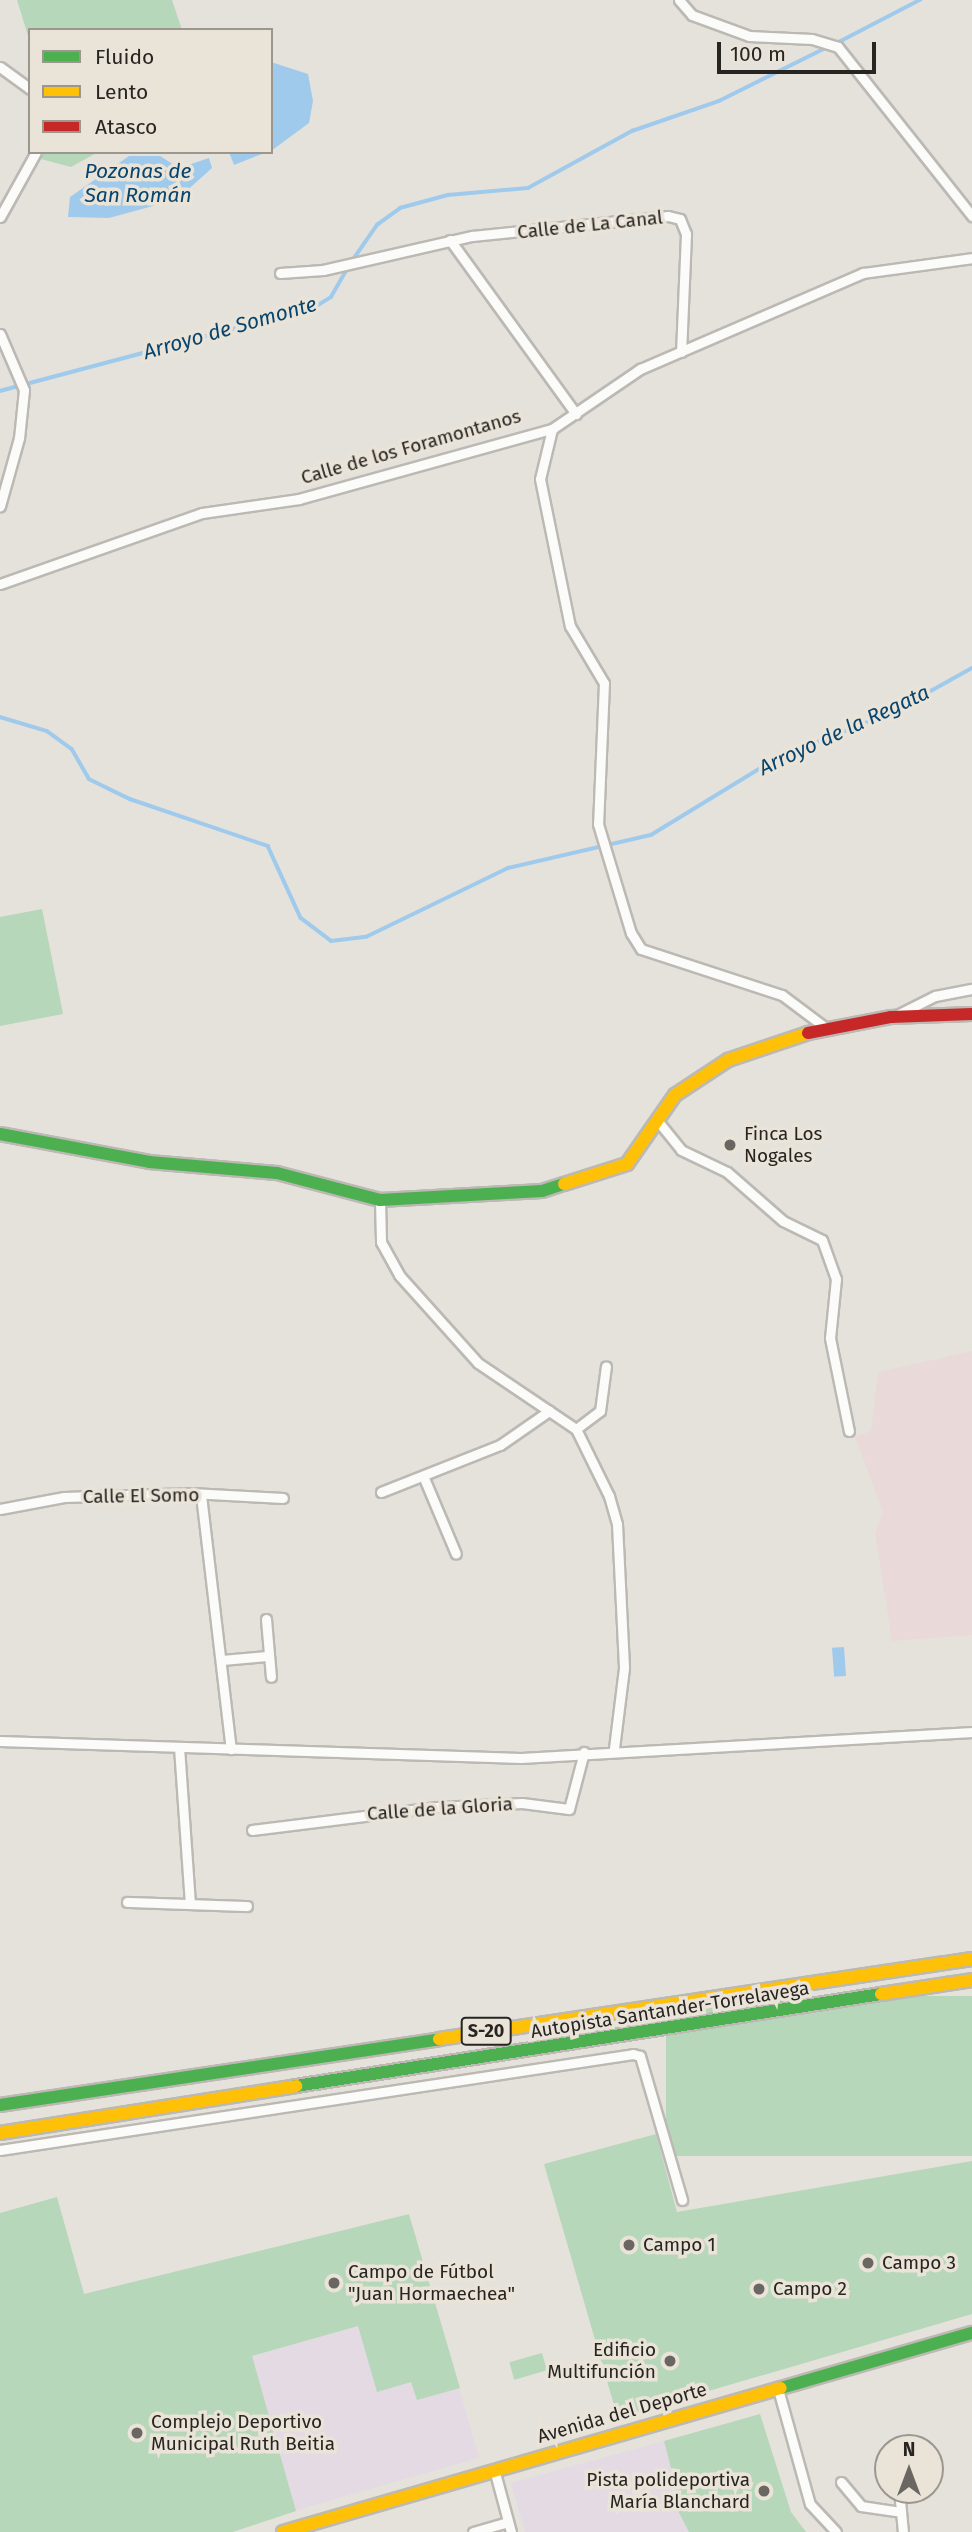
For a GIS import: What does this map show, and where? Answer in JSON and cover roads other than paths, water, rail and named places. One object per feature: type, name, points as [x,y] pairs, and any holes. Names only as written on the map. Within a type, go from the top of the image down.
[{"type":"main road","points":[[0,1134],[149,1162],[278,1173],[380,1200],[542,1191],[598,1178],[635,1157],[657,1120],[709,1068],[826,1028],[891,1017],[972,1014]]},
{"type":"main road","name":"Autopista Santander-Torrelavega","points":[[0,2105],[972,1959]]},
{"type":"main road","name":"Autopista Santander-Torrelavega","points":[[0,2133],[972,1980]]},
{"type":"main road","name":"Avenida del Deporte","points":[[285,2532],[494,2469],[972,2333]]},
{"type":"street","points":[[679,0],[692,15],[749,36],[825,40],[838,47],[972,216]]},
{"type":"street","points":[[0,67],[28,88]]},
{"type":"street","points":[[0,217],[35,154]]},
{"type":"street","name":"Calle de La Canal","points":[[280,273],[323,270],[450,240],[680,219],[686,234],[681,352]]},
{"type":"street","points":[[450,240],[576,414]]},
{"type":"street","name":"Calle de los Foramontanos","points":[[0,584],[202,513],[299,499],[552,429],[640,369],[863,273],[972,258]]},
{"type":"street","points":[[0,334],[19,372],[24,390],[0,506]]},
{"type":"street","points":[[552,429],[542,494],[570,626],[604,684],[596,784],[605,847],[631,933],[641,949],[755,983],[807,1010],[826,1028]]},
{"type":"street","points":[[891,1017],[935,996],[972,989]]},
{"type":"street","points":[[657,1120],[681,1150],[727,1172],[783,1221],[822,1240],[836,1279],[830,1338],[849,1431]]},
{"type":"street","points":[[380,1200],[381,1242],[399,1275],[478,1363],[576,1429],[617,1524],[624,1668],[614,1748]]},
{"type":"street","points":[[576,1429],[600,1411],[607,1366]]},
{"type":"street","points":[[381,1492],[424,1478],[500,1445],[549,1411]]},
{"type":"street","points":[[424,1478],[456,1554]]},
{"type":"street","points":[[201,1495],[231,1749]]},
{"type":"street","name":"Calle El Somo","points":[[0,1509],[64,1497],[201,1495],[283,1499]]},
{"type":"street","points":[[266,1619],[267,1656],[271,1677]]},
{"type":"street","points":[[222,1660],[267,1656]]},
{"type":"street","points":[[0,1741],[495,1758],[614,1748],[972,1732]]},
{"type":"street","points":[[179,1747],[190,1905]]},
{"type":"street","name":"Calle de la Gloria","points":[[252,1830],[437,1807],[522,1803],[569,1809],[584,1752]]},
{"type":"street","points":[[127,1902],[247,1906]]},
{"type":"street","points":[[0,2150],[633,2054],[640,2056],[682,2200]]},
{"type":"street","points":[[778,2389],[810,2504],[836,2532]]},
{"type":"street","points":[[494,2469],[511,2532]]},
{"type":"street","points":[[841,2482],[861,2506],[901,2512]]},
{"type":"street","points":[[900,2504],[903,2532]]},
{"type":"street","points":[[473,2532],[508,2522]]},
{"type":"water","points":[[273,63],[308,74],[313,101],[309,123],[273,150]]},
{"type":"water","name":"Pozonas de San Román","points":[[230,154],[262,154],[234,165]]},
{"type":"water","name":"Pozonas de San Román","points":[[129,156],[160,156],[179,168],[209,158],[212,168],[183,194],[153,206],[109,218],[68,217],[70,197]]},
{"type":"water","points":[[844,1647],[846,1676],[834,1677],[832,1648]]},
{"type":"waterway","name":"Arroyo de Somonte","points":[[835,44],[920,0]]},
{"type":"waterway","name":"Arroyo de Somonte","points":[[352,261],[377,225],[400,208],[448,195],[528,188],[632,131],[719,101],[828,47]]},
{"type":"waterway","name":"Arroyo de Somonte","points":[[0,391],[313,308],[331,297],[348,267]]},
{"type":"waterway","name":"Arroyo de la Regata","points":[[0,717],[47,731],[72,749],[89,779],[130,799],[268,846],[301,918],[331,941],[366,937],[508,868],[651,835],[777,758],[893,712],[972,668]]},
{"type":"place","name":"Finca Los Nogales","points":[[730,1145]]},
{"type":"place","name":"Campo 1","points":[[629,2245]]},
{"type":"place","name":"Campo 3","points":[[868,2263]]},
{"type":"place","name":"Campo de Fútbol \"Juan Hormaechea\"","points":[[334,2283]]},
{"type":"place","name":"Campo 2","points":[[759,2289]]},
{"type":"place","name":"Edificio Multifunción","points":[[670,2361]]},
{"type":"place","name":"Complejo Deportivo Municipal Ruth Beitia","points":[[137,2433]]},
{"type":"place","name":"Pista polideportiva María Blanchard","points":[[764,2491]]}]
